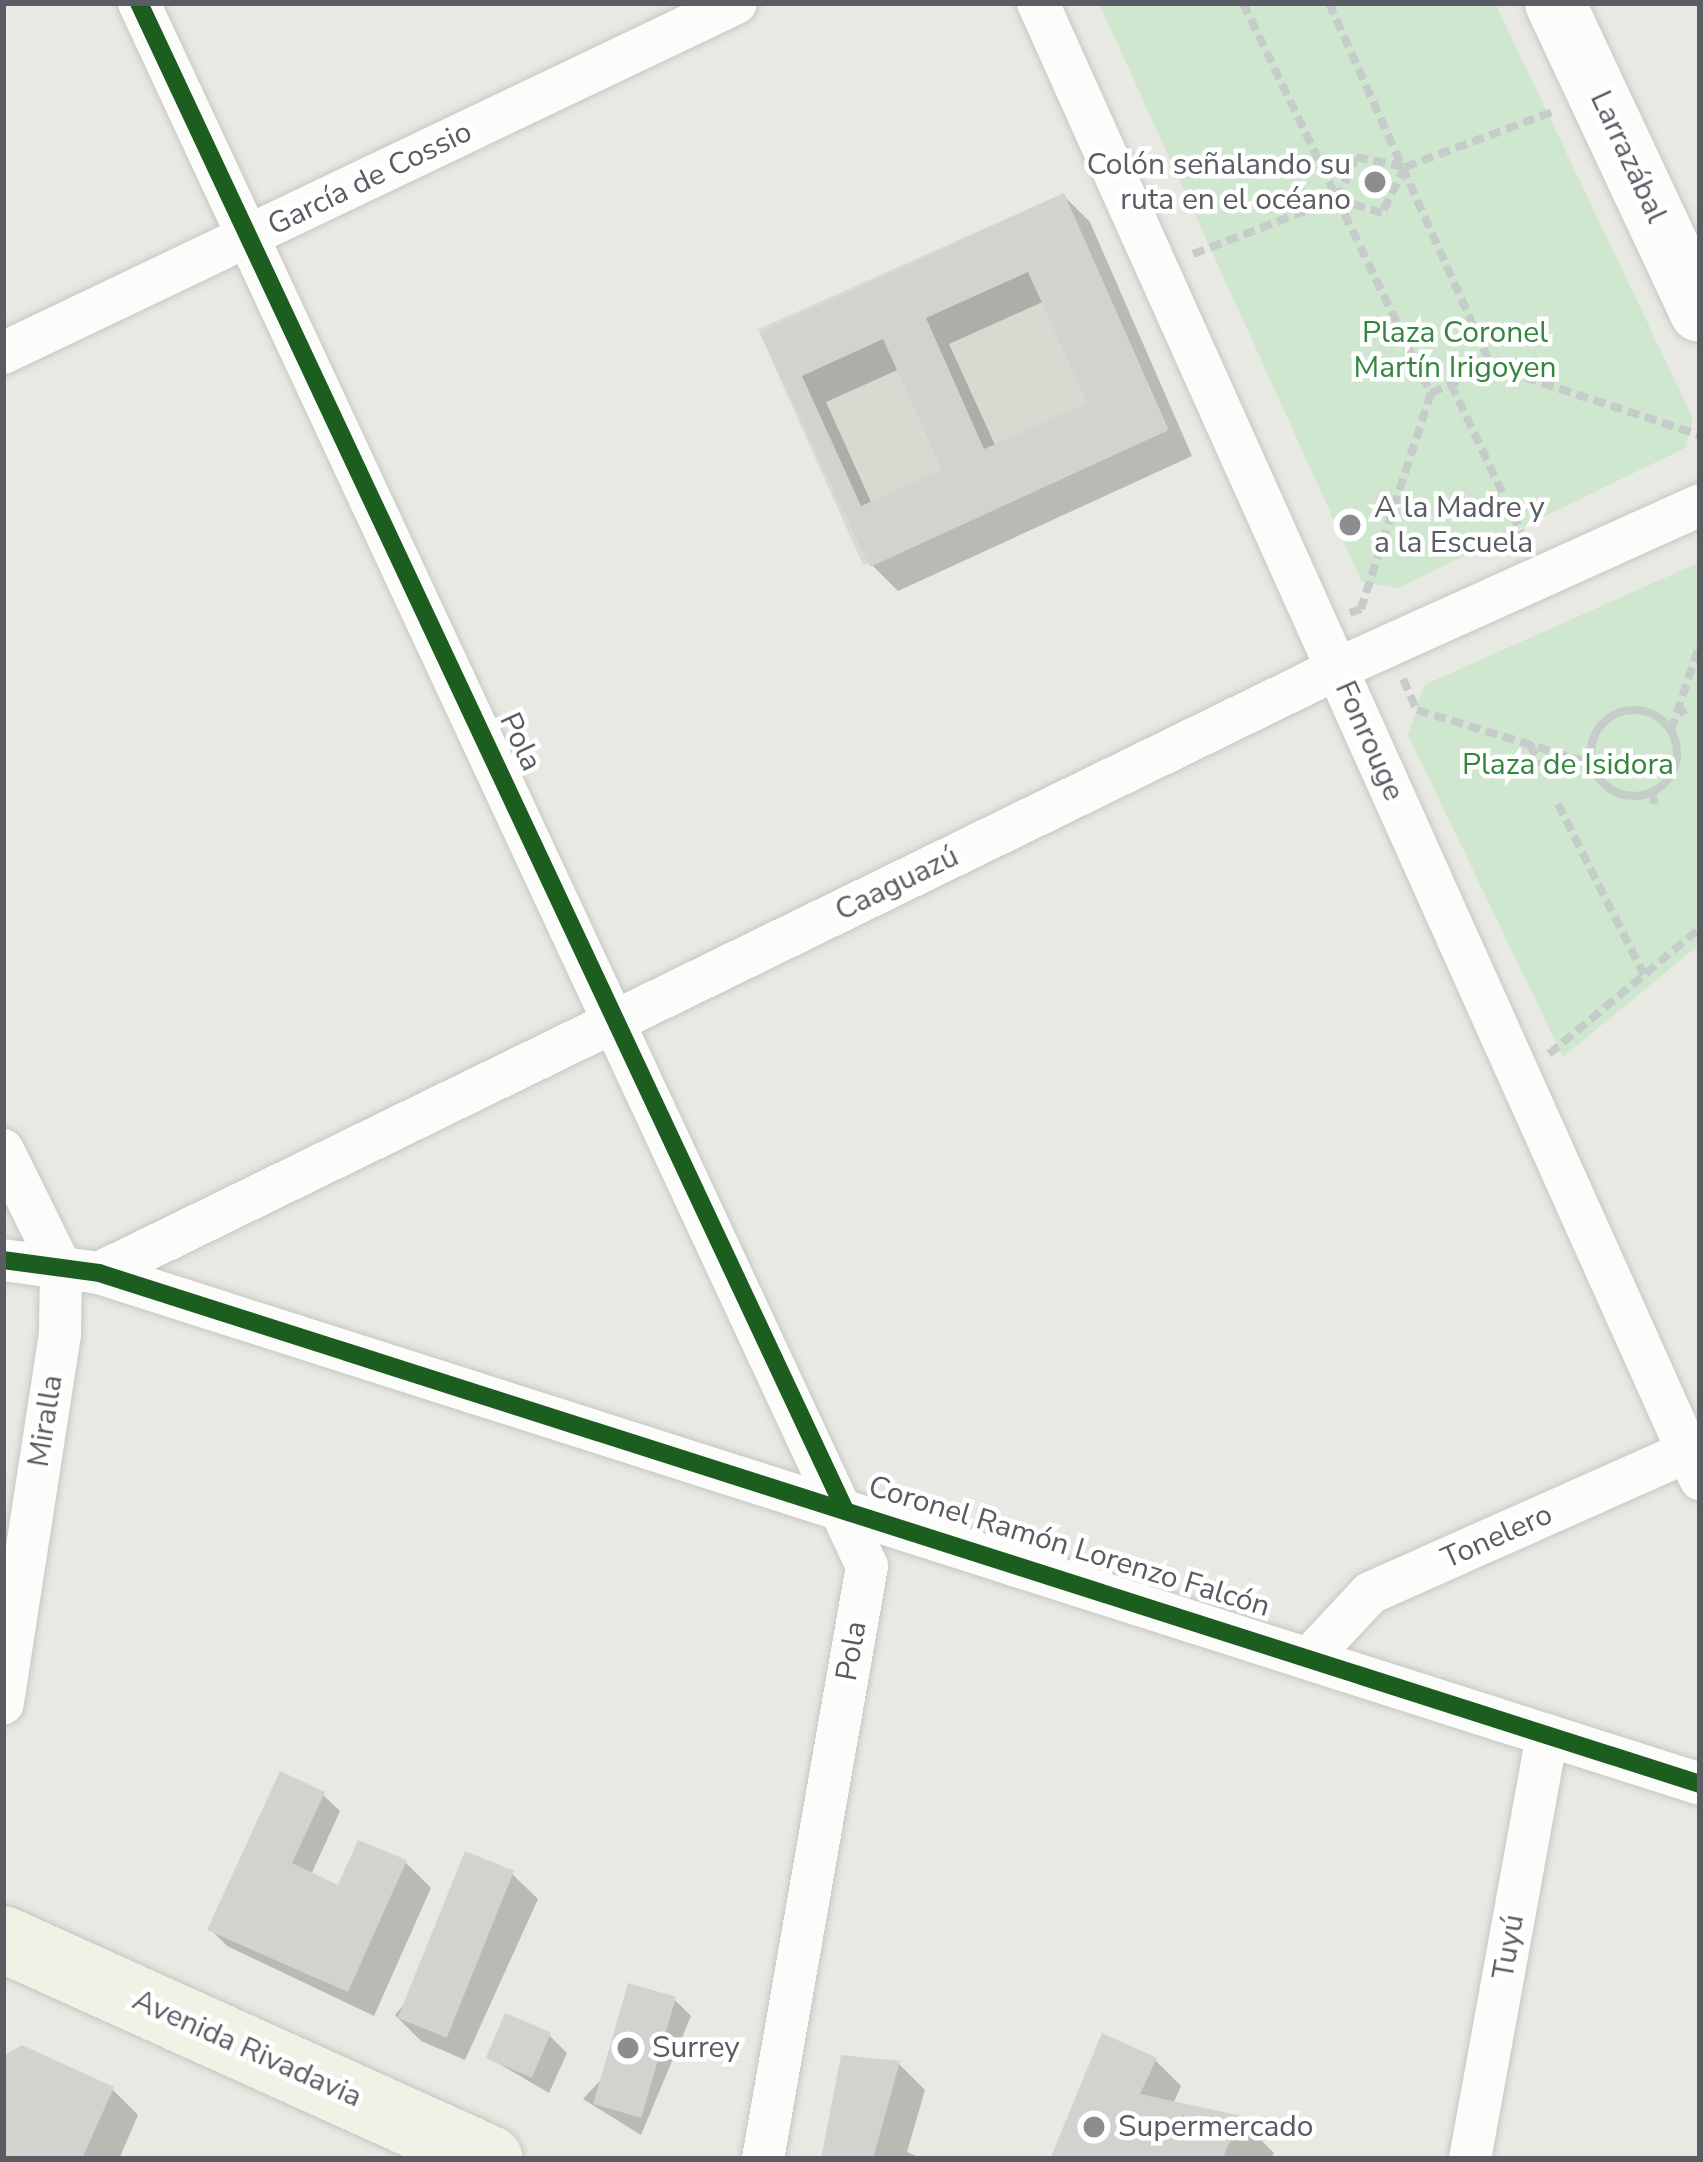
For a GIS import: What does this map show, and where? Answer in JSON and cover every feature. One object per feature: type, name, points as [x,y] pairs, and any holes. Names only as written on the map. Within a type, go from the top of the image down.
[{"type":"main road","name":"Avenida Rivadavia","points":[[3,1939],[490,2159]]},
{"type":"street","name":"Pola","points":[[139,3],[619,1021],[867,1566],[763,2159]]},
{"type":"street","name":"García de Cossio","points":[[3,353],[736,3]]},
{"type":"street","name":"Fonrouge","points":[[1038,3],[1152,266],[1696,1459]]},
{"type":"street","name":"Larrazábal","points":[[1555,3],[1700,312]]},
{"type":"street","name":"Caaguazú","points":[[80,1270],[619,1021],[1337,670],[1700,505]]},
{"type":"street","name":"Miralla","points":[[3,1150],[80,1270],[60,1334],[3,1704]]},
{"type":"street","name":"Coronel Ramón Lorenzo Falcón","points":[[3,1260],[80,1270],[1313,1654],[1700,1784]]},
{"type":"street","name":"Tonelero","points":[[1313,1654],[1370,1593],[1696,1459]]},
{"type":"street","name":"Tuyú","points":[[1470,2159],[1547,1735]]},
{"type":"path","points":[[1243,3],[1431,393],[1361,609]]},
{"type":"path","points":[[1329,3],[1491,366]]},
{"type":"path","points":[[1337,199],[1356,158],[1405,167],[1597,90]]},
{"type":"path","points":[[1152,266],[1337,199],[1382,213],[1405,167]]},
{"type":"path","points":[[1431,393],[1491,366],[1700,435]]},
{"type":"path","points":[[1451,384],[1521,532]]},
{"type":"path","points":[[1317,626],[1361,609],[1377,616],[1417,710],[1592,764],[1609,788],[1653,792]]},
{"type":"path","points":[[1654,808],[1653,792],[1673,771],[1671,731],[1700,644]]},
{"type":"path","points":[[1677,704],[1687,719]]},
{"type":"path","points":[[1592,764],[1595,734],[1617,714],[1648,712],[1671,731]]},
{"type":"path","points":[[1529,743],[1539,766]]},
{"type":"path","points":[[1558,804],[1644,975]]},
{"type":"path","points":[[1521,1080],[1700,928]]},
{"type":"shaded area","points":[[1064,193],[1169,430],[863,566],[758,329]]},
{"type":"green space","name":"Plaza Coronel Martín Irigoyen","points":[[1099,3],[1495,3],[1693,418],[1685,448],[1398,588],[1362,582]]},
{"type":"green space","name":"Plaza de Isidora","points":[[1700,562],[1700,944],[1563,1057],[1408,735],[1424,685]]},
{"type":"building","points":[[1064,193],[1169,430],[870,567],[760,333]],"holes":[[[1028,272],[1087,403],[984,449],[926,318]],[[883,339],[942,470],[861,506],[802,376]]]},
{"type":"building","points":[[280,1771],[325,1792],[292,1863],[338,1885],[358,1840],[407,1860],[348,1992],[207,1930]]},
{"type":"building","points":[[465,1851],[514,1871],[447,2038],[398,2018]]},
{"type":"building","name":"Surrey","points":[[628,1983],[676,1997],[641,2118],[593,2104]]},
{"type":"building","points":[[505,2013],[551,2033],[532,2078],[486,2058]]},
{"type":"building","points":[[1102,2033],[1157,2058],[1140,2094],[1242,2116],[1222,2159],[1050,2159]]},
{"type":"building","points":[[22,2045],[114,2087],[82,2159],[3,2159],[3,2056]]},
{"type":"building","points":[[841,2055],[900,2061],[873,2159],[821,2159]]},
{"type":"cycle path","points":[[139,3],[844,1508]]},
{"type":"cycle path","points":[[3,1260],[99,1273],[1700,1784]]},
{"type":"place","name":"Colón señalando su ruta en el océano","points":[[1375,182]]},
{"type":"place","name":"A la Madre y a la Escuela","points":[[1350,525]]},
{"type":"place","name":"Surrey","points":[[628,2048]]},
{"type":"place","name":"Supermercado","points":[[1094,2127]]}]
